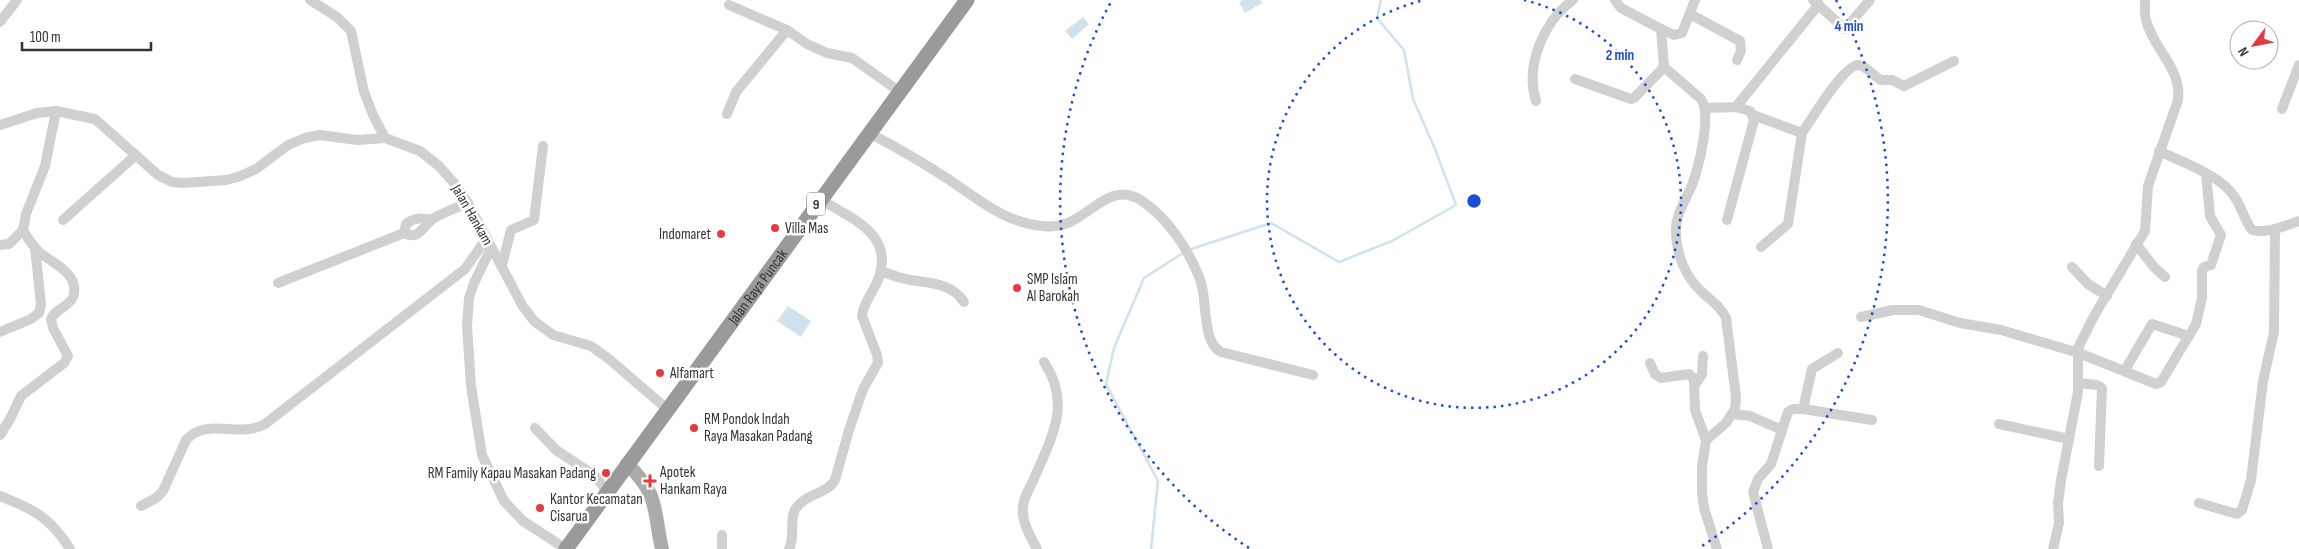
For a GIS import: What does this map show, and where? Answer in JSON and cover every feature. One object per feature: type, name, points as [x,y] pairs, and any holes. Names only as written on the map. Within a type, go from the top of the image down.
[{"type":"highway","name":"Jalan Raya Puncak","points":[[566,549],[967,0]]},
{"type":"main road","points":[[627,464],[643,480],[652,494],[662,549]]},
{"type":"street","points":[[0,22],[17,0]]},
{"type":"street","points":[[0,125],[37,112],[56,111],[95,119],[158,175],[172,182],[226,180],[248,173],[264,164],[288,145],[305,138],[320,135],[357,140],[386,138],[366,98],[351,31],[337,17],[310,0]]},
{"type":"street","points":[[1536,101],[1531,76],[1540,43],[1549,26],[1573,0]]},
{"type":"street","points":[[1615,0],[1621,8],[1674,35],[1679,35],[1685,31],[1695,0]]},
{"type":"street","points":[[1736,107],[1816,2],[1845,29],[1870,0]]},
{"type":"street","points":[[2053,549],[2058,532],[2058,503],[2078,383],[2078,348],[2087,328],[2146,226],[2146,192],[2175,109],[2179,89],[2171,66],[2146,21],[2145,0]]},
{"type":"street","points":[[729,4],[787,30],[827,53],[852,58],[900,92]]},
{"type":"street","points":[[1690,14],[1740,41],[1741,51],[1737,60]]},
{"type":"street","points":[[1661,29],[1664,66],[1701,98],[1705,108],[1698,167],[1679,213],[1676,232],[1679,252],[1691,281],[1720,308],[1726,318],[1736,397],[1733,414],[1726,423],[1706,440]]},
{"type":"street","points":[[727,114],[736,92],[787,30]]},
{"type":"street","points":[[1761,247],[1788,224],[1802,133],[1829,93],[1848,71],[1856,66],[1862,66],[1880,80],[1892,80],[1904,86],[1954,61]]},
{"type":"street","points":[[2282,109],[2299,65]]},
{"type":"street","points":[[1575,79],[1631,99],[1664,66]]},
{"type":"street","points":[[1705,108],[1736,107],[1746,109],[1753,115],[1802,133]]},
{"type":"street","points":[[0,245],[8,245],[23,230],[26,214],[45,166],[56,111]]},
{"type":"street","points":[[1727,220],[1754,124],[1753,115]]},
{"type":"street","points":[[869,133],[915,158],[989,208],[1018,220],[1040,226],[1062,225],[1085,214],[1106,198],[1120,194],[1136,197],[1165,221],[1187,254],[1203,287],[1208,332],[1214,348],[1221,352],[1312,374]]},
{"type":"street","name":"Jalan Hankam","points":[[386,138],[408,145],[425,154],[449,177],[468,203],[522,305],[541,328],[559,338],[591,346],[667,409]]},
{"type":"street","points":[[502,265],[511,230],[534,220],[543,146]]},
{"type":"street","points":[[2159,151],[2225,184],[2235,197],[2242,215],[2252,230],[2260,232],[2275,230],[2299,221]]},
{"type":"street","points":[[63,220],[136,155]]},
{"type":"street","points":[[1861,317],[1892,310],[1919,310],[1960,323],[2001,330],[2079,353],[2156,384],[2161,382],[2196,324],[2199,311],[2202,271],[2204,267],[2211,264],[2221,235],[2210,216],[2206,174]]},
{"type":"street","points":[[789,549],[792,540],[794,512],[797,506],[808,497],[830,487],[836,480],[862,389],[878,363],[877,355],[862,316],[881,271],[880,247],[872,232],[820,199]]},
{"type":"street","points":[[278,283],[404,233],[413,235],[422,232],[431,220],[468,203]]},
{"type":"street","points":[[0,435],[10,420],[21,396],[64,363],[68,356],[51,320],[54,314],[72,299],[73,284],[66,272],[35,248],[23,230]]},
{"type":"street","points":[[2199,503],[2237,514],[2242,510],[2251,480],[2263,382],[2274,332],[2275,230]]},
{"type":"street","points":[[141,506],[156,498],[163,491],[190,435],[205,428],[248,431],[265,424],[465,268],[489,243]]},
{"type":"street","points":[[489,243],[469,298],[466,326],[471,386],[482,455],[504,501],[523,521],[566,549]]},
{"type":"street","points":[[2136,244],[2154,267],[2166,277]]},
{"type":"street","points":[[0,332],[31,319],[39,313],[41,304],[35,248]]},
{"type":"street","points":[[2072,267],[2088,284],[2107,296]]},
{"type":"street","points":[[881,271],[909,280],[929,282],[946,287],[956,292],[964,302]]},
{"type":"street","points":[[2125,370],[2152,324],[2189,336]]},
{"type":"street","points":[[1803,409],[1812,370],[1838,353]]},
{"type":"street","points":[[1695,385],[1702,374],[1703,356]]},
{"type":"street","points":[[1037,549],[1025,523],[1023,503],[1056,428],[1058,409],[1055,384],[1044,362]]},
{"type":"street","points":[[1650,363],[1658,377],[1666,378],[1689,374],[1694,379],[1695,410],[1698,424],[1706,440],[1702,466],[1702,493],[1705,513],[1717,549]]},
{"type":"street","points":[[2078,383],[2096,385],[2102,388],[2099,466]]},
{"type":"street","points":[[1768,549],[1753,492],[1758,479],[1771,464],[1788,412],[1793,409],[1803,409],[1872,420]]},
{"type":"street","points":[[1733,414],[1750,416],[1782,430]]},
{"type":"street","points":[[1999,424],[2069,439]]},
{"type":"street","points":[[535,428],[556,450],[594,475],[608,492]]},
{"type":"street","points":[[0,496],[38,512],[51,524],[70,549]]},
{"type":"street","points":[[722,535],[722,549]]},
{"type":"water","points":[[1243,0],[1260,0],[1262,3],[1245,13],[1239,2]]},
{"type":"water","points":[[1083,17],[1089,24],[1072,39],[1065,31]]},
{"type":"water","points":[[788,306],[811,321],[801,337],[777,321]]},
{"type":"waterway","points":[[1188,250],[1271,223],[1339,262],[1392,241],[1456,205],[1435,149],[1413,99],[1404,50],[1377,18],[1381,0]]},
{"type":"waterway","points":[[1151,549],[1158,481],[1106,384],[1114,348],[1144,278],[1183,253]]},
{"type":"place","name":"Villa Mas","points":[[775,228]]},
{"type":"place","name":"Indomaret","points":[[721,234]]},
{"type":"place","name":"SMP Islam Al Barokah","points":[[1017,288]]},
{"type":"place","name":"Alfamart","points":[[660,373]]},
{"type":"place","name":"RM Pondok Indah Raya Masakan Padang","points":[[694,428]]},
{"type":"place","name":"RM Family Kapau Masakan Padang","points":[[606,473]]},
{"type":"place","name":"Apotek Hankam Raya","points":[[650,481]]},
{"type":"place","name":"Kantor Kecamatan Cisarua","points":[[540,508]]}]
